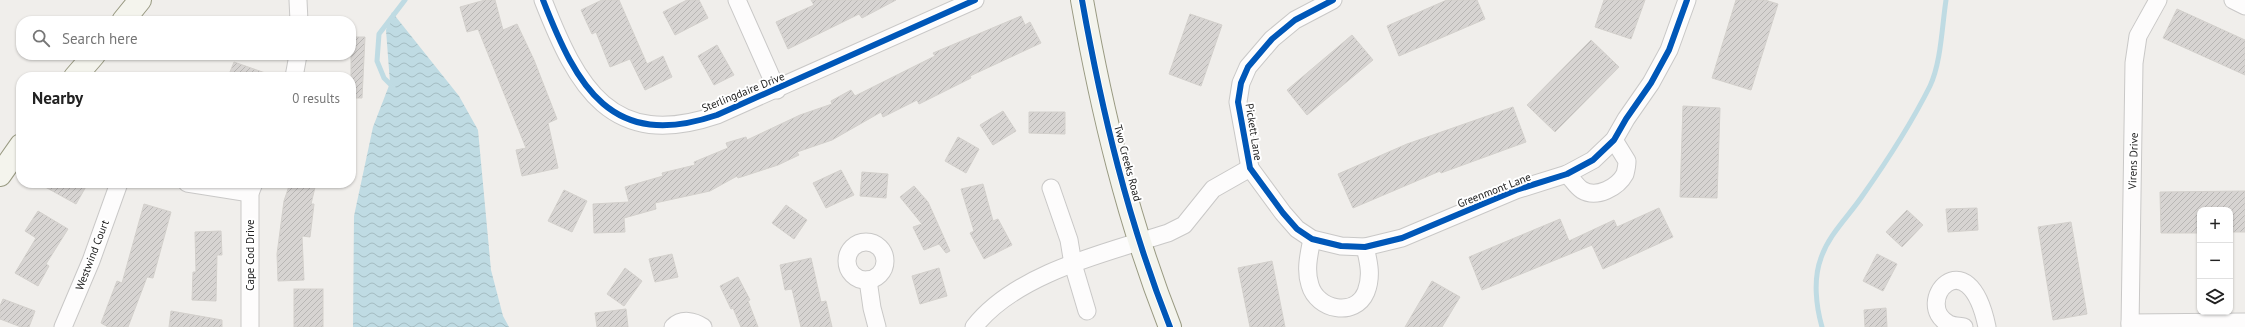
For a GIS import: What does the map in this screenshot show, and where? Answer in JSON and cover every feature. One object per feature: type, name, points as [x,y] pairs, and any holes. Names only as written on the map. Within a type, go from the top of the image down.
[{"type":"street","points":[[126,16],[140,0]]},
{"type":"street","points":[[298,0],[299,16]]},
{"type":"street","name":"Sterlingdaire Drive","points":[[543,0],[572,67],[602,104],[618,116],[636,122],[659,125],[700,121],[777,90],[975,0]]},
{"type":"street","points":[[737,0],[777,90]]},
{"type":"street","name":"Two Creeks Road","points":[[1082,0],[1094,66],[1113,151],[1139,242],[1170,327]]},
{"type":"street","name":"Pickett Lane","points":[[1250,168],[1238,102],[1241,83],[1248,67],[1272,40],[1295,20],[1333,0]]},
{"type":"street","name":"Greenmont Lane","points":[[1250,168],[1283,213],[1297,229],[1312,239],[1341,246],[1365,247],[1402,238],[1516,190],[1567,174],[1593,160],[1614,140],[1626,119],[1651,83],[1669,50],[1687,0]]},
{"type":"street","name":"Virens Drive","points":[[2130,325],[2134,62],[2138,36],[2158,0]]},
{"type":"street","points":[[2233,0],[2245,6]]},
{"type":"street","points":[[79,72],[90,60]]},
{"type":"street","points":[[295,72],[297,60]]},
{"type":"street","points":[[1567,174],[1583,191],[1606,191],[1616,184],[1625,173],[1627,162],[1614,140]]},
{"type":"street","points":[[0,175],[16,152]]},
{"type":"street","points":[[974,327],[1003,297],[1041,276],[1168,233],[1184,225],[1213,189],[1250,168]]},
{"type":"street","name":"Westwind Court","points":[[63,327],[91,261],[117,188]]},
{"type":"street","name":"Cape Cod Drive","points":[[250,327],[252,188]]},
{"type":"street","points":[[1051,188],[1069,240],[1073,264],[1087,311]]},
{"type":"street","points":[[1312,239],[1307,265],[1310,285],[1318,300],[1327,307],[1345,308],[1358,303],[1365,294],[1370,268],[1365,247]]},
{"type":"street","points":[[1964,327],[1949,324],[1940,315],[1937,307],[1939,290],[1946,283],[1957,279],[1966,283],[1975,291],[1983,309],[1987,327]]},
{"type":"street","points":[[868,280],[872,308],[877,327]]},
{"type":"street","points":[[673,327],[687,321],[695,322],[703,327]]},
{"type":"street","points":[[2130,325],[2245,322]]},
{"type":"water","points":[[392,12],[459,96],[478,130],[491,270],[503,316],[509,327],[353,327],[354,216],[373,127],[390,83],[386,30]]},
{"type":"building","points":[[485,0],[495,0],[503,30],[517,24],[534,60],[557,119],[548,123],[558,168],[522,176],[516,150],[526,148],[478,29],[467,32],[460,7]]},
{"type":"building","points":[[602,0],[619,0],[647,64],[663,56],[672,77],[645,90],[630,59],[610,67],[596,32],[592,34],[581,10]]},
{"type":"building","points":[[687,0],[699,0],[708,18],[675,35],[663,12]]},
{"type":"building","points":[[811,0],[896,0],[862,18],[859,14],[788,49],[776,22],[814,5]]},
{"type":"building","points":[[1447,0],[1477,0],[1485,19],[1399,56],[1387,26]]},
{"type":"building","points":[[1604,0],[1645,0],[1631,39],[1595,27]]},
{"type":"building","points":[[1736,0],[1765,0],[1778,4],[1751,90],[1712,78]]},
{"type":"building","points":[[2177,9],[2245,40],[2245,75],[2163,38]]},
{"type":"building","points":[[1190,14],[1222,25],[1201,86],[1169,74]]},
{"type":"building","points":[[1021,16],[1025,25],[1030,22],[1041,43],[970,76],[971,78],[919,104],[917,100],[883,117],[881,112],[832,140],[797,152],[799,155],[778,165],[738,178],[737,176],[710,191],[655,203],[656,209],[624,218],[625,232],[594,233],[593,204],[629,202],[625,187],[663,176],[662,173],[695,165],[694,162],[728,148],[726,143],[746,137],[747,140],[800,115],[832,104],[831,101],[851,90],[855,96],[935,56],[933,53]]},
{"type":"building","points":[[1352,35],[1373,60],[1307,115],[1287,90]]},
{"type":"building","points":[[356,37],[365,37],[362,98],[356,98],[356,72],[351,72],[351,60],[356,60]]},
{"type":"building","points":[[1591,40],[1619,67],[1555,132],[1527,105]]},
{"type":"building","points":[[717,45],[734,75],[714,85],[698,56]]},
{"type":"building","points":[[234,62],[262,72],[230,72]]},
{"type":"building","points":[[1683,106],[1720,108],[1717,198],[1680,197]]},
{"type":"building","points":[[1513,107],[1526,142],[1441,173],[1440,171],[1353,208],[1338,174],[1407,144]]},
{"type":"building","points":[[1003,111],[1016,131],[993,145],[980,125]]},
{"type":"building","points":[[1029,112],[1065,112],[1065,134],[1029,133]]},
{"type":"building","points":[[958,137],[979,149],[966,173],[945,161]]},
{"type":"building","points":[[841,170],[854,195],[826,208],[813,183]]},
{"type":"building","points":[[862,172],[888,174],[886,198],[860,196]]},
{"type":"building","points":[[983,184],[993,221],[998,219],[1012,245],[984,259],[970,233],[974,231],[961,189]]},
{"type":"building","points":[[914,186],[928,202],[950,251],[946,253],[939,244],[924,250],[913,227],[922,224],[900,197]]},
{"type":"building","points":[[47,188],[85,188],[76,204]]},
{"type":"building","points":[[288,188],[315,188],[311,204],[314,204],[310,237],[302,236],[304,280],[278,281],[277,254],[284,201]]},
{"type":"building","points":[[564,190],[587,201],[572,232],[548,221]]},
{"type":"building","points":[[2245,191],[2245,232],[2233,232],[2233,207],[2197,207],[2197,233],[2161,233],[2160,192]]},
{"type":"building","points":[[144,204],[171,212],[153,278],[147,277],[128,327],[108,327],[101,323],[117,281],[122,283]]},
{"type":"building","points":[[786,205],[807,220],[794,239],[772,223]]},
{"type":"building","points":[[1659,208],[1673,237],[1603,269],[1592,245],[1482,290],[1469,257],[1560,219],[1569,241],[1614,220],[1617,227]]},
{"type":"building","points":[[1977,208],[1978,230],[1948,232],[1946,209]]},
{"type":"building","points":[[1907,210],[1923,225],[1902,247],[1886,232]]},
{"type":"building","points":[[38,211],[68,229],[46,264],[49,266],[38,286],[15,273],[36,238],[25,231]]},
{"type":"building","points":[[2071,222],[2087,314],[2053,320],[2038,227]]},
{"type":"building","points":[[221,231],[222,255],[217,255],[216,301],[192,300],[193,272],[196,272],[195,232]]},
{"type":"building","points":[[672,254],[678,277],[655,282],[649,259]]},
{"type":"building","points":[[1877,254],[1897,264],[1883,291],[1863,281]]},
{"type":"building","points":[[811,258],[821,302],[826,301],[832,327],[801,327],[792,289],[785,290],[780,265]]},
{"type":"building","points":[[1272,261],[1285,327],[1250,327],[1238,268]]},
{"type":"building","points":[[625,268],[642,281],[624,306],[607,294]]},
{"type":"building","points":[[939,268],[947,296],[920,304],[912,276]]},
{"type":"building","points":[[738,277],[750,300],[748,301],[758,327],[741,327],[733,308],[731,309],[720,286]]},
{"type":"building","points":[[1432,281],[1460,297],[1442,327],[1405,327]]},
{"type":"building","points":[[294,289],[323,289],[323,327],[294,327]]},
{"type":"building","points":[[3,299],[35,311],[29,327],[21,327],[0,319],[0,306]]},
{"type":"building","points":[[1886,308],[1887,327],[1865,327],[1864,310]]},
{"type":"building","points":[[626,309],[628,327],[597,327],[595,313]]},
{"type":"building","points":[[171,311],[222,320],[222,327],[169,327]]},
{"type":"waterway","points":[[393,87],[384,78],[377,61],[379,34],[405,0]]},
{"type":"waterway","points":[[1822,327],[1816,292],[1818,266],[1821,258],[1834,233],[1858,203],[1881,169],[1915,114],[1930,86],[1937,67],[1946,0]]},
{"type":"cycle path","points":[[543,0],[570,60],[585,84],[603,104],[624,117],[650,124],[680,124],[717,115],[975,0]]},
{"type":"cycle path","points":[[1082,0],[1098,83],[1118,166],[1141,247],[1170,327]]},
{"type":"cycle path","points":[[1333,0],[1295,20],[1272,39],[1248,67],[1241,83],[1238,102],[1250,168],[1283,213],[1297,229],[1312,239],[1341,246],[1365,247],[1402,238],[1516,190],[1567,174],[1593,160],[1614,140],[1626,119],[1651,83],[1669,50],[1687,0]]}]
